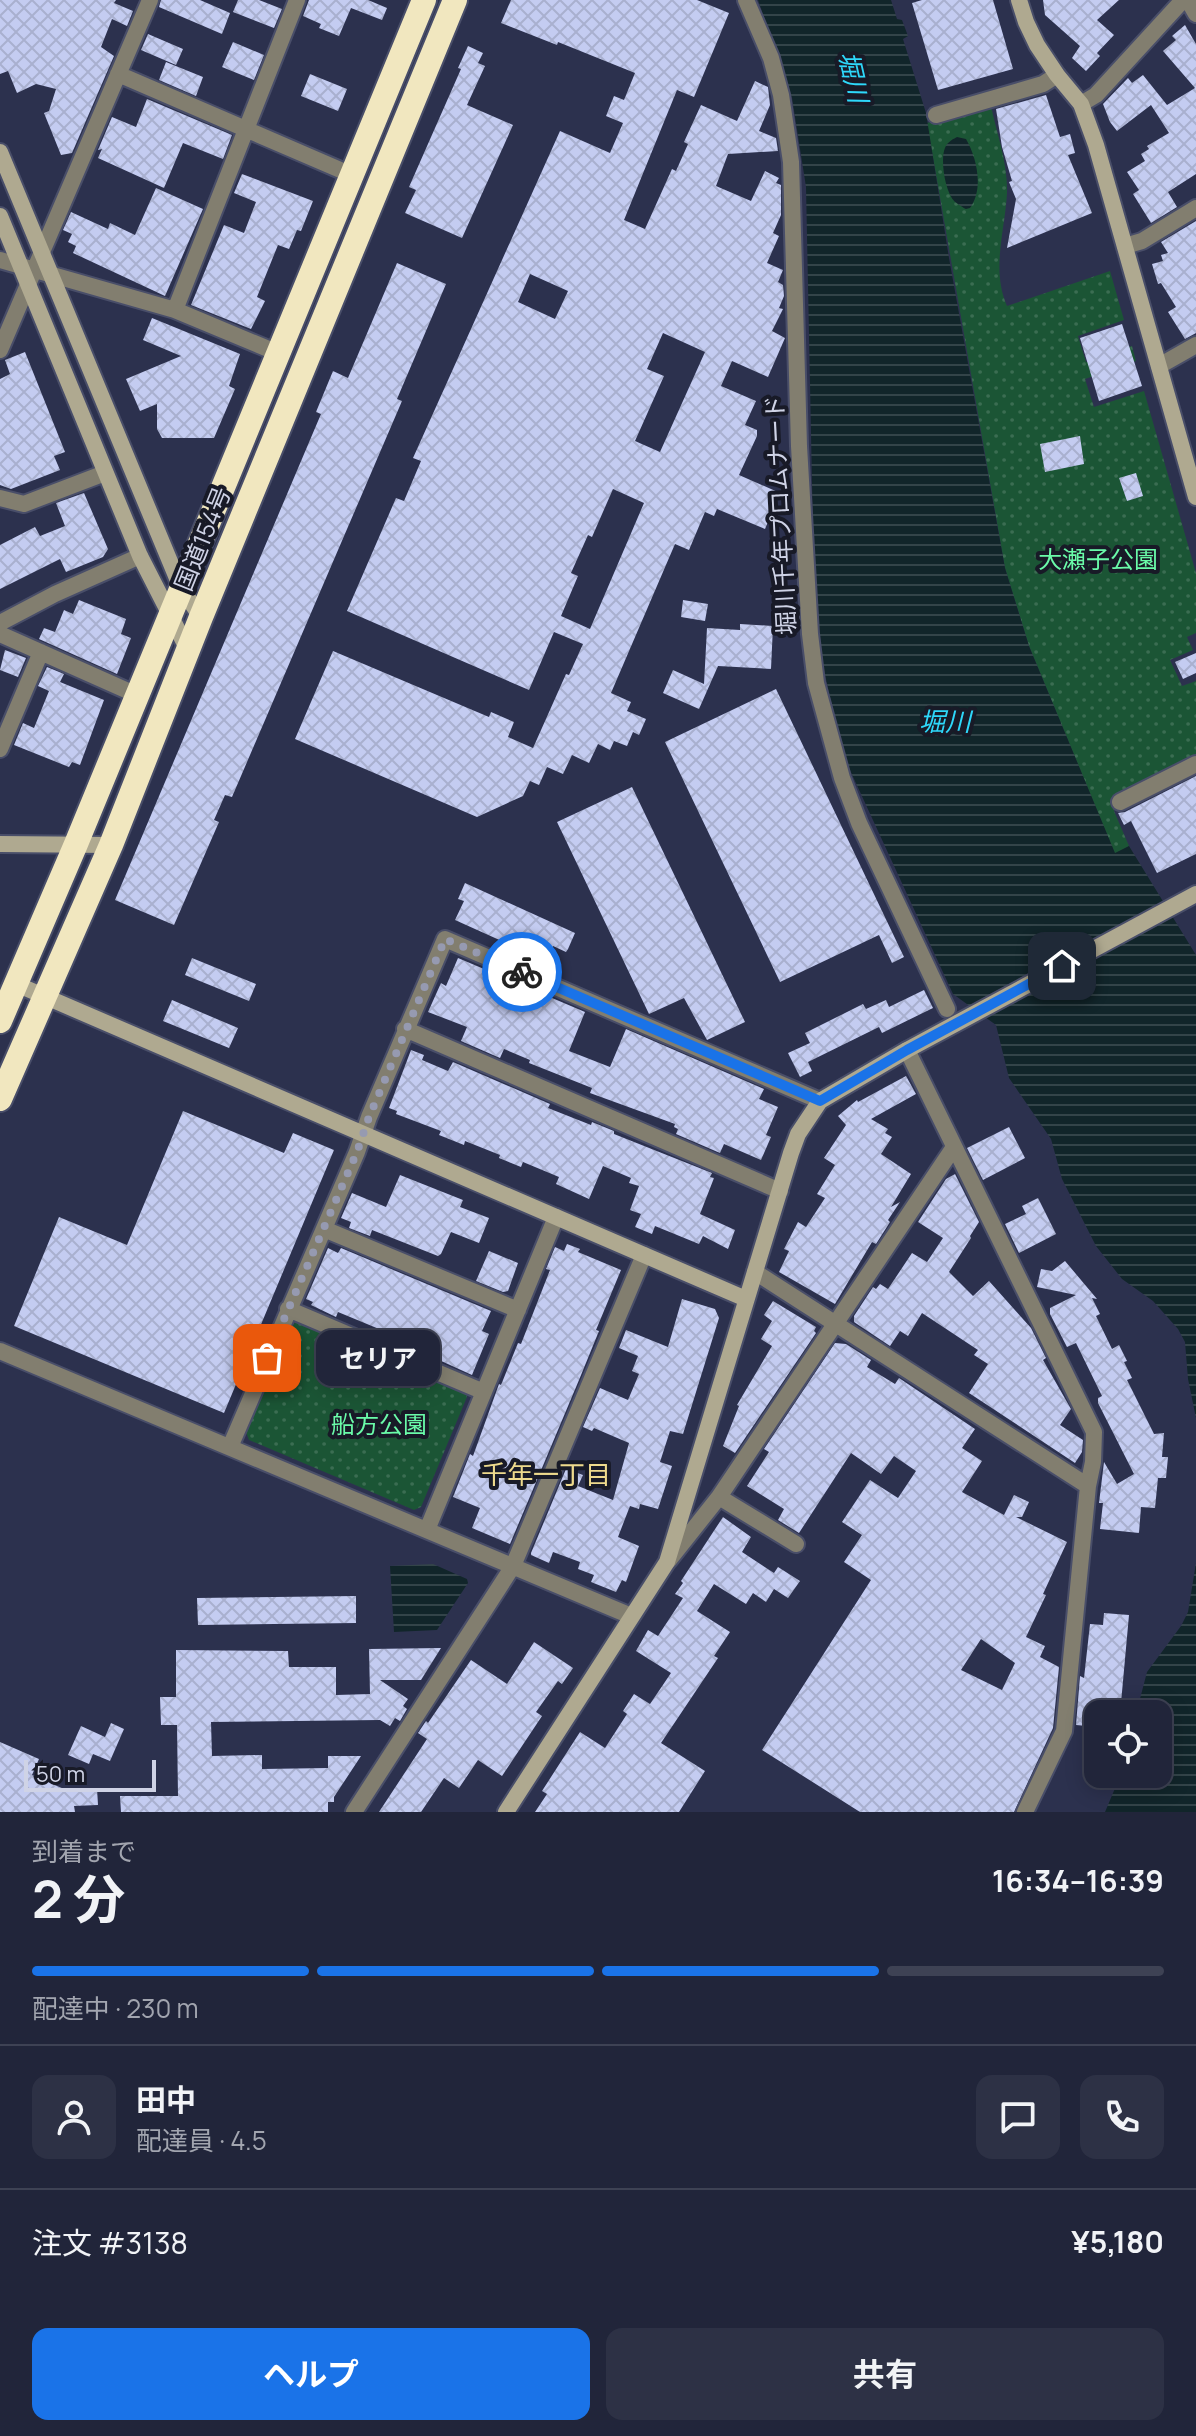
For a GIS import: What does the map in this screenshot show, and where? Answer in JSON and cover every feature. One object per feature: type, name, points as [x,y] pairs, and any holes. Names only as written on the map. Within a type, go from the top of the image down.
[{"type":"highway","name":"国道154号","points":[[0,1021],[424,0]]},
{"type":"highway","name":"国道154号","points":[[0,1099],[111,845],[201,617],[455,0]]},
{"type":"street","points":[[0,350],[150,0]]},
{"type":"street","points":[[175,310],[297,0]]},
{"type":"street","name":"堀川千年プロムナード","points":[[746,0],[771,58],[781,95],[791,162],[798,324],[799,446],[810,634],[816,683],[842,778],[859,823],[952,1016]]},
{"type":"street","points":[[1019,0],[1031,33],[1057,75],[1081,104],[1096,145],[1192,469],[1196,497]]},
{"type":"street","points":[[1081,104],[1096,95],[1185,0],[1196,14]]},
{"type":"street","points":[[118,74],[352,175]]},
{"type":"street","points":[[936,115],[1043,84],[1057,75]]},
{"type":"street","points":[[0,152],[41,251]]},
{"type":"street","points":[[1125,246],[1142,241],[1196,208]]},
{"type":"street","points":[[0,216],[33,273],[181,588],[201,617]]},
{"type":"street","points":[[0,260],[33,273],[175,310],[278,353]]},
{"type":"street","points":[[33,273],[105,473],[140,556],[188,650]]},
{"type":"street","points":[[1159,366],[1196,345]]},
{"type":"street","points":[[0,498],[24,504],[105,473]]},
{"type":"street","points":[[0,623],[55,594],[140,556]]},
{"type":"street","points":[[0,634],[137,695]]},
{"type":"street","points":[[0,749],[41,652]]},
{"type":"street","points":[[1120,802],[1196,764]]},
{"type":"street","points":[[0,844],[111,845]]},
{"type":"street","points":[[667,1562],[798,1134],[820,1101],[907,1050],[952,1016],[1196,894]]},
{"type":"street","points":[[230,1447],[445,939],[820,1101]]},
{"type":"street","points":[[16,984],[746,1299]]},
{"type":"street","points":[[405,1029],[780,1191]]},
{"type":"street","points":[[907,1050],[1094,1432],[1064,1731],[1025,1812]]},
{"type":"street","points":[[506,1812],[667,1562],[719,1497],[954,1147]]},
{"type":"street","points":[[427,1530],[556,1217]]},
{"type":"street","points":[[324,1229],[518,1310]]},
{"type":"street","points":[[354,1812],[513,1566],[644,1255]]},
{"type":"street","points":[[755,1272],[1088,1486]]},
{"type":"street","points":[[288,1309],[484,1392]]},
{"type":"street","points":[[0,1351],[631,1616]]},
{"type":"street","points":[[719,1497],[796,1544]]},
{"type":"green space","name":"大瀬子公園","points":[[991,106],[1007,182],[999,264],[1007,306],[1110,271],[1124,320],[1078,336],[1086,362],[1132,346],[1136,361],[1085,379],[1094,407],[1144,391],[1196,573],[1196,633],[1187,637],[1193,650],[1170,660],[1182,686],[1196,681],[1196,758],[1119,796],[1114,811],[1129,846],[1115,854],[1029,646],[1005,568],[927,123]]},
{"type":"green space","name":"船方公園","points":[[301,1321],[464,1390],[467,1397],[421,1507],[414,1510],[249,1440],[246,1432],[293,1324]]},
{"type":"water","name":"堀川","points":[[758,0],[891,0],[897,19],[902,20],[908,36],[903,39],[926,113],[1005,568],[1029,646],[1115,853],[1129,846],[1196,955],[1196,1418],[1185,1342],[1178,1329],[1153,1301],[1122,1279],[1096,1246],[1062,1179],[1051,1139],[1009,1078],[996,1025],[953,994],[843,755],[815,630],[806,187],[792,98]]},
{"type":"water","points":[[957,137],[966,139],[977,174],[977,192],[970,208],[966,209],[952,197],[944,170],[945,148]]},
{"type":"water","points":[[1196,1563],[1196,1812],[1105,1812],[1115,1788],[1172,1788],[1172,1700],[1140,1700],[1147,1672],[1188,1612]]},
{"type":"water","points":[[433,1564],[467,1579],[468,1583],[437,1630],[394,1632],[390,1566]]},
{"type":"building","points":[[0,0],[116,0],[114,3],[133,11],[127,26],[112,19],[101,47],[114,56],[72,153],[61,155],[44,113],[49,111],[56,89],[36,84],[17,93],[8,71],[0,74]]},
{"type":"building","points":[[161,0],[200,0],[230,13],[222,34],[159,7]]},
{"type":"building","points":[[238,0],[259,0],[282,9],[274,28],[233,12]]},
{"type":"building","points":[[309,0],[368,0],[387,8],[382,20],[351,8],[339,36],[319,28],[321,24],[303,16]]},
{"type":"building","points":[[511,0],[697,0],[729,13],[694,97],[677,90],[624,220],[645,229],[672,169],[676,171],[688,144],[684,142],[701,105],[737,121],[755,81],[768,87],[770,105],[759,131],[776,138],[778,151],[728,154],[716,186],[751,201],[765,171],[779,178],[776,183],[781,185],[781,215],[773,233],[779,236],[767,263],[783,270],[778,282],[783,285],[784,296],[779,308],[783,309],[772,331],[785,338],[768,377],[732,361],[721,386],[756,401],[745,425],[757,430],[757,436],[739,475],[780,493],[765,529],[717,509],[714,516],[705,512],[689,550],[675,544],[611,693],[631,702],[627,711],[646,719],[639,735],[633,732],[627,746],[614,741],[610,750],[598,744],[589,763],[572,755],[563,774],[547,767],[539,785],[530,781],[523,796],[477,817],[295,739],[333,651],[489,717],[491,712],[514,722],[508,737],[533,748],[583,644],[554,632],[529,690],[347,611],[396,498],[404,501],[421,461],[413,458],[560,131],[610,153],[623,123],[606,116],[614,96],[624,100],[635,73],[501,23]],"holes":[[[530,274],[568,291],[555,319],[518,302]],[[663,333],[705,352],[660,452],[635,441],[664,376],[647,369]],[[613,489],[644,503],[590,629],[561,616],[578,576],[571,573],[588,535],[592,537]]]},
{"type":"building","points":[[922,0],[993,0],[1013,69],[938,90],[912,3]]},
{"type":"building","points":[[1043,0],[1119,0],[1097,20],[1114,35],[1086,71],[1072,58],[1080,46],[1045,15]]},
{"type":"building","points":[[1185,25],[1196,44],[1196,174],[1168,192],[1177,207],[1151,223],[1133,194],[1139,190],[1127,172],[1145,161],[1141,154],[1149,149],[1147,146],[1169,133],[1151,105],[1117,131],[1103,104],[1128,78],[1132,83],[1143,75],[1167,105],[1195,88],[1163,51],[1176,40],[1172,36]]},
{"type":"building","points":[[148,34],[183,49],[176,65],[141,50]]},
{"type":"building","points":[[233,42],[264,55],[254,80],[222,67]]},
{"type":"building","points":[[468,46],[483,53],[478,63],[485,66],[467,105],[513,125],[462,238],[405,213],[416,190],[409,187],[461,69],[458,68]]},
{"type":"building","points":[[166,62],[203,77],[196,96],[159,80]]},
{"type":"building","points":[[310,74],[347,89],[338,111],[301,96]]},
{"type":"building","points":[[1046,95],[1060,137],[1070,134],[1075,153],[1068,155],[1092,213],[1007,248],[1016,199],[1009,182],[1012,181],[996,109]]},
{"type":"building","points":[[147,99],[232,135],[223,159],[183,143],[164,188],[98,158],[102,149],[98,150],[112,117],[136,127]]},
{"type":"building","points":[[242,174],[313,201],[301,231],[297,230],[289,249],[278,245],[257,297],[265,301],[251,329],[191,305],[224,225],[244,233],[256,202],[234,193]]},
{"type":"building","points":[[156,188],[203,209],[165,296],[73,253],[76,246],[68,242],[72,234],[63,230],[71,212],[108,229],[110,223],[135,235]]},
{"type":"building","points":[[1196,221],[1196,333],[1185,339],[1168,312],[1176,307],[1161,283],[1158,284],[1152,264],[1163,261],[1161,255],[1168,253],[1161,242]]},
{"type":"building","points":[[397,263],[446,284],[397,399],[402,401],[232,797],[225,795],[214,820],[219,822],[174,925],[115,900],[321,414],[316,412],[333,371],[348,378]]},
{"type":"building","points":[[152,318],[240,354],[229,386],[235,389],[214,438],[162,438],[157,429],[157,404],[140,411],[126,379],[181,356],[143,340]]},
{"type":"building","points":[[1122,324],[1142,386],[1099,401],[1080,338]]},
{"type":"building","points":[[25,352],[65,452],[54,456],[60,470],[11,489],[0,485],[0,379],[10,374],[5,360]]},
{"type":"building","points":[[1080,436],[1084,464],[1045,472],[1040,444]]},
{"type":"building","points":[[1136,473],[1143,496],[1127,501],[1119,478]]},
{"type":"building","points":[[84,493],[108,549],[103,557],[66,572],[60,559],[0,589],[0,545],[35,527],[40,536],[65,526],[56,503]]},
{"type":"building","points":[[79,600],[126,619],[121,634],[131,638],[117,674],[39,639],[44,628],[55,632],[64,610],[73,614]]},
{"type":"building","points":[[683,600],[708,604],[705,621],[681,617]]},
{"type":"building","points":[[740,624],[773,626],[771,669],[718,666],[699,709],[663,693],[673,670],[704,684],[707,628],[740,630]]},
{"type":"building","points":[[5,650],[26,658],[18,677],[0,670]]},
{"type":"building","points":[[1196,653],[1196,673],[1183,679],[1175,662]]},
{"type":"building","points":[[47,667],[64,674],[60,682],[104,700],[80,765],[72,762],[69,767],[14,745],[23,723],[34,728],[49,691],[38,686]]},
{"type":"building","points":[[776,689],[904,957],[892,963],[879,935],[780,982],[665,742]]},
{"type":"building","points":[[1196,776],[1196,854],[1157,873],[1131,821],[1124,825],[1118,813]]},
{"type":"building","points":[[632,787],[745,1022],[707,1040],[684,998],[649,1014],[557,822]]},
{"type":"building","points":[[465,883],[575,933],[568,949],[566,952],[553,946],[546,961],[455,920],[464,901],[458,899]]},
{"type":"building","points":[[192,958],[256,984],[249,1001],[185,975]]},
{"type":"building","points":[[458,958],[585,1012],[569,1051],[610,1067],[626,1029],[764,1089],[759,1099],[778,1107],[766,1135],[771,1137],[761,1160],[724,1144],[720,1153],[676,1134],[678,1129],[674,1127],[675,1124],[590,1093],[592,1088],[529,1063],[530,1060],[504,1049],[500,1058],[461,1041],[467,1027],[428,1012],[441,983],[446,986]]},
{"type":"building","points":[[924,990],[933,1008],[882,1033],[879,1027],[808,1062],[812,1071],[800,1077],[788,1053],[810,1043],[805,1033],[863,1004],[866,1009],[886,1000],[889,1007]]},
{"type":"building","points":[[172,1000],[238,1028],[229,1048],[163,1021]]},
{"type":"building","points":[[411,1050],[424,1055],[422,1060],[448,1071],[453,1062],[550,1104],[548,1108],[591,1125],[592,1122],[614,1131],[614,1134],[712,1173],[710,1177],[714,1178],[700,1214],[735,1230],[728,1249],[703,1236],[699,1244],[655,1226],[652,1234],[635,1227],[641,1214],[630,1210],[639,1186],[629,1183],[631,1178],[603,1166],[589,1199],[556,1184],[559,1177],[523,1162],[521,1167],[465,1141],[464,1145],[439,1135],[441,1131],[396,1114],[397,1111],[389,1108]]},
{"type":"building","points":[[906,1076],[916,1094],[871,1119],[888,1129],[885,1133],[892,1137],[881,1154],[911,1174],[891,1207],[900,1202],[888,1220],[890,1222],[876,1244],[872,1242],[835,1304],[779,1272],[789,1251],[784,1249],[798,1222],[806,1227],[825,1198],[817,1194],[835,1165],[824,1158],[846,1125],[838,1116],[857,1100]]},
{"type":"building","points":[[183,1111],[284,1153],[293,1133],[334,1150],[224,1413],[14,1326],[59,1217],[127,1245]]},
{"type":"building","points":[[1009,1127],[1025,1158],[983,1180],[967,1148]]},
{"type":"building","points":[[955,1174],[979,1222],[949,1272],[973,1296],[989,1281],[1031,1328],[1046,1358],[1043,1360],[1071,1409],[1060,1425],[1083,1440],[1082,1452],[1075,1463],[969,1393],[988,1364],[974,1355],[978,1350],[922,1313],[908,1336],[900,1331],[890,1346],[854,1322],[854,1316],[873,1287],[876,1289],[880,1284],[888,1289],[912,1253],[927,1262],[943,1238],[918,1222],[946,1179]]},
{"type":"building","points":[[400,1175],[463,1200],[460,1207],[489,1218],[479,1243],[451,1232],[438,1256],[372,1230],[370,1236],[349,1228],[351,1222],[341,1218],[352,1193],[386,1207]]},
{"type":"building","points":[[1038,1198],[1056,1234],[1019,1253],[1005,1224],[1026,1214],[1022,1206]]},
{"type":"building","points":[[567,1244],[580,1249],[578,1252],[621,1270],[596,1330],[599,1331],[510,1544],[472,1528],[480,1508],[453,1497],[470,1454],[473,1456],[499,1384],[518,1343],[521,1344],[550,1270],[546,1269],[555,1247],[564,1251]]},
{"type":"building","points":[[328,1248],[338,1253],[341,1248],[491,1311],[482,1331],[489,1334],[472,1375],[406,1345],[408,1341],[338,1312],[336,1317],[311,1305],[313,1302],[306,1299]]},
{"type":"building","points":[[489,1251],[518,1263],[508,1291],[503,1292],[476,1281]]},
{"type":"building","points":[[1065,1261],[1097,1299],[1092,1298],[1100,1314],[1096,1316],[1112,1349],[1119,1345],[1127,1361],[1124,1362],[1132,1378],[1127,1380],[1154,1434],[1164,1433],[1162,1457],[1168,1457],[1166,1478],[1158,1478],[1155,1508],[1141,1507],[1139,1533],[1100,1529],[1103,1503],[1099,1503],[1104,1462],[1117,1484],[1134,1474],[1098,1403],[1098,1398],[1102,1396],[1076,1343],[1067,1347],[1050,1314],[1050,1308],[1076,1295],[1037,1287],[1041,1269],[1052,1271]]},
{"type":"building","points":[[682,1299],[715,1309],[719,1318],[683,1434],[670,1431],[660,1462],[672,1466],[658,1509],[640,1504],[639,1509],[630,1506],[618,1537],[639,1546],[626,1582],[622,1580],[616,1592],[591,1582],[594,1575],[578,1569],[580,1562],[553,1552],[549,1563],[531,1553],[566,1469],[583,1475],[578,1486],[613,1500],[629,1443],[594,1428],[592,1431],[583,1427],[600,1388],[628,1400],[639,1374],[632,1371],[638,1356],[619,1348],[626,1330],[668,1347]]},
{"type":"building","points":[[773,1301],[816,1327],[816,1333],[735,1453],[723,1446],[737,1405],[772,1346],[761,1339],[772,1321],[764,1315]]},
{"type":"building","points":[[835,1343],[846,1344],[871,1360],[867,1367],[895,1384],[899,1378],[975,1429],[962,1448],[982,1461],[962,1492],[1004,1515],[1014,1495],[1029,1502],[1022,1517],[1016,1517],[1067,1542],[1026,1637],[1045,1646],[1040,1657],[1059,1667],[1053,1728],[1014,1812],[860,1812],[762,1750],[871,1580],[844,1562],[862,1535],[842,1522],[870,1480],[898,1498],[916,1471],[894,1456],[881,1474],[851,1453],[799,1533],[778,1520],[784,1509],[747,1486],[769,1452],[764,1449]],"holes":[[[981,1639],[1015,1663],[1002,1690],[961,1670]]]},
{"type":"building","points":[[723,1517],[751,1537],[742,1552],[774,1573],[778,1567],[800,1581],[788,1598],[774,1589],[766,1602],[753,1593],[746,1604],[714,1584],[697,1611],[730,1632],[714,1656],[718,1658],[661,1743],[705,1771],[679,1812],[535,1812],[547,1794],[542,1791],[580,1732],[605,1748],[627,1714],[623,1711],[634,1694],[650,1704],[671,1673],[636,1651],[648,1630],[658,1636],[683,1598],[675,1594],[683,1583],[681,1581]]},
{"type":"building","points":[[356,1596],[356,1623],[198,1625],[197,1598]]},
{"type":"building","points":[[1104,1613],[1129,1615],[1121,1700],[1084,1700],[1084,1726],[1076,1725],[1080,1676],[1084,1678],[1090,1624],[1103,1625]]},
{"type":"building","points":[[534,1642],[573,1668],[562,1684],[558,1681],[536,1712],[542,1716],[502,1776],[478,1760],[459,1788],[444,1778],[421,1812],[379,1812],[427,1739],[418,1733],[471,1660],[507,1684]]},
{"type":"building","points":[[441,1648],[421,1680],[380,1680],[408,1699],[403,1706],[407,1709],[400,1721],[395,1718],[390,1726],[380,1720],[211,1722],[212,1756],[262,1755],[262,1769],[328,1768],[328,1756],[361,1756],[334,1797],[334,1802],[328,1802],[328,1812],[121,1812],[120,1796],[178,1796],[177,1725],[161,1725],[160,1697],[176,1697],[176,1650],[288,1651],[289,1667],[336,1667],[336,1695],[370,1694],[369,1649]]},
{"type":"building","points":[[111,1723],[124,1729],[110,1761],[93,1754],[89,1764],[68,1755],[81,1726],[105,1737]]},
{"type":"building","points":[[0,1742],[39,1759],[32,1775],[64,1789],[97,1788],[98,1805],[74,1806],[75,1812],[0,1812]]},
{"type":"way so far","points":[[267,1358],[445,939],[522,972]]},
{"type":"place","name":"セリア","points":[[267,1358]]},
{"type":"district","name":"千年一丁目","points":[[546,1475]]},
{"type":"route","points":[[522,972],[820,1101],[1062,966]]}]
